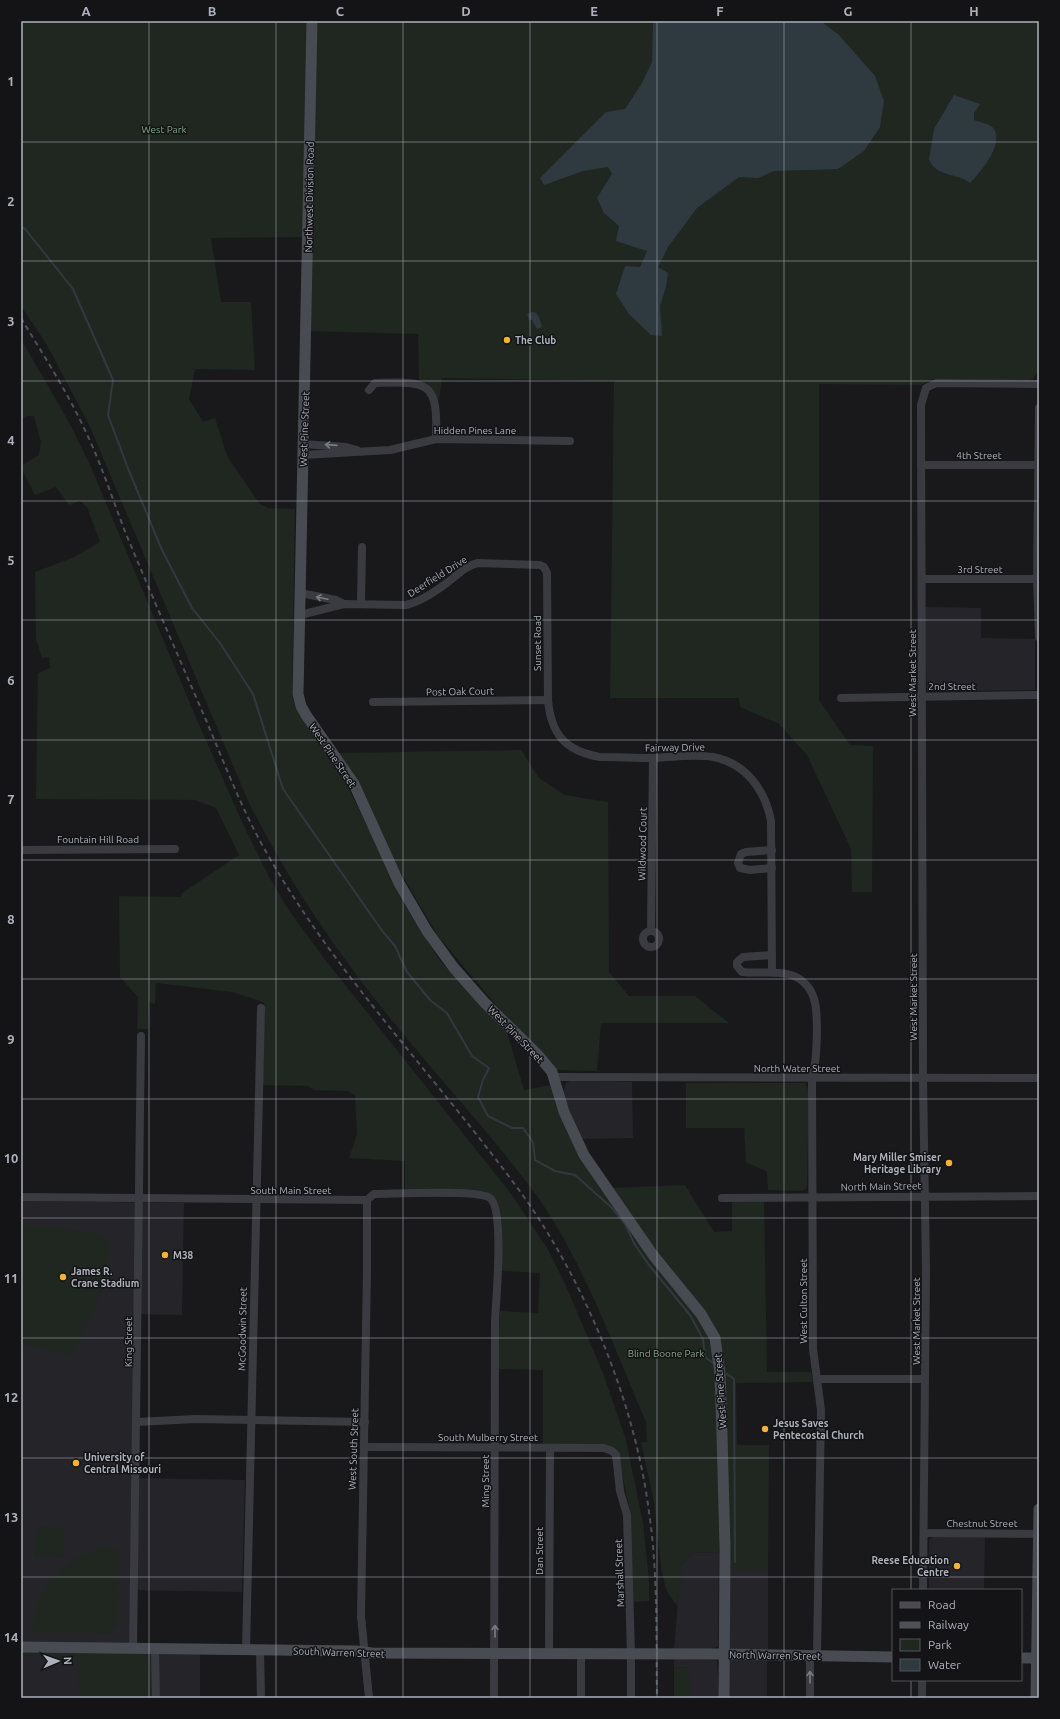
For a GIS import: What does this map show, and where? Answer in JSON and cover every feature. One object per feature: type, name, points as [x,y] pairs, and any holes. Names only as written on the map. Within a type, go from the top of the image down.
[{"type":"street","name":"Northwest Division Road","points":[[305,374],[312,21]]},
{"type":"street","name":"West Pine Street","points":[[305,374],[298,694],[301,706],[354,784],[399,883],[427,931],[454,968],[484,1002],[538,1055],[554,1077],[564,1112],[584,1154],[653,1255],[701,1314],[715,1338],[719,1361],[722,1426],[725,1549],[724,1698]]},
{"type":"street","points":[[369,390],[375,383],[405,382],[420,385],[427,389],[432,394],[436,407],[436,439]]},
{"type":"street","name":"West Market Street","points":[[923,1589],[926,1195],[923,1078],[921,405],[926,388],[936,383],[1039,384]]},
{"type":"street","points":[[1039,408],[1039,637]]},
{"type":"street","name":"Hidden Pines Lane","points":[[303,450],[346,447],[358,450],[390,450],[436,439],[570,441]]},
{"type":"street","name":"4th Street","points":[[921,465],[1038,465]]},
{"type":"street","points":[[360,604],[362,547]]},
{"type":"street","name":"Deerfield Drive","points":[[300,615],[344,604],[413,604],[445,584],[470,565],[478,563],[540,565],[544,567],[547,573],[547,586]]},
{"type":"street","name":"3rd Street","points":[[922,579],[1038,579]]},
{"type":"street","name":"Sunset Road","points":[[547,586],[548,700]]},
{"type":"street","name":"Deerfield Drive","points":[[300,593],[336,600],[344,604]]},
{"type":"street","name":"2nd Street","points":[[841,698],[1039,695]]},
{"type":"street","name":"Post Oak Court","points":[[373,702],[548,700]]},
{"type":"street","name":"Fairway Drive","points":[[548,700],[550,716],[556,732],[574,749],[586,755],[600,757],[653,758],[713,757],[726,761],[746,774],[762,792],[768,806],[771,821],[772,972]]},
{"type":"street","name":"Wildwood Court","points":[[651,931],[653,758]]},
{"type":"street","name":"Fountain Hill Road","points":[[21,850],[174,849]]},
{"type":"street","points":[[772,850],[746,852],[741,854],[738,863],[740,868],[746,870],[772,868]]},
{"type":"street","name":"West Culton Street","points":[[772,955],[743,956],[737,962],[737,966],[742,972],[772,972],[793,975],[803,982],[814,998],[816,1022],[815,1069],[812,1078],[813,1353],[821,1410],[814,1656],[810,1698]]},
{"type":"street","name":"McGoodwin Street","points":[[246,1650],[255,1200],[261,1008]]},
{"type":"street","name":"King Street","points":[[133,1649],[142,1036]]},
{"type":"street","name":"North Water Street","points":[[554,1077],[1039,1078]]},
{"type":"street","name":"South Main Street","points":[[21,1197],[367,1200],[374,1194],[471,1194],[488,1196],[497,1208],[498,1264]]},
{"type":"street","name":"North Main Street","points":[[722,1198],[812,1196],[878,1197],[926,1195],[1039,1196]]},
{"type":"street","name":"West South Street","points":[[367,1200],[365,1422],[361,1616],[369,1698]]},
{"type":"street","name":"Ming Street","points":[[494,1698],[495,1321],[498,1264]]},
{"type":"street","points":[[817,1379],[925,1379]]},
{"type":"street","points":[[137,1422],[188,1419],[365,1422]]},
{"type":"street","name":"South Mulberry Street","points":[[364,1447],[604,1448],[612,1450]]},
{"type":"street","name":"Dan Street","points":[[549,1654],[550,1448]]},
{"type":"street","name":"Marshall Street","points":[[612,1450],[616,1455],[618,1463],[620,1491],[627,1515],[632,1655],[631,1698]]},
{"type":"street","points":[[1036,1698],[1038,1658],[1039,1509]]},
{"type":"street","name":"Chestnut Street","points":[[924,1533],[1039,1534]]},
{"type":"street","name":"South Warren Street","points":[[21,1648],[356,1651],[364,1653],[656,1655]]},
{"type":"street","points":[[155,1649],[156,1698]]},
{"type":"street","points":[[260,1650],[261,1698]]},
{"type":"street","name":"North Warren Street","points":[[656,1655],[724,1654],[892,1657]]},
{"type":"street","points":[[581,1655],[581,1698]]},
{"type":"street","points":[[1022,1658],[1038,1658]]},
{"type":"street","points":[[922,1681],[922,1698]]},
{"type":"shaded area","points":[[924,607],[981,608],[981,638],[1035,639],[1035,690],[927,691]]},
{"type":"shaded area","points":[[571,1081],[632,1082],[633,1138],[580,1139],[563,1094],[566,1083]]},
{"type":"shaded area","name":"University of Central Missouri","points":[[21,1201],[184,1203],[182,1315],[135,1314],[132,1478],[245,1480],[242,1592],[130,1590],[129,1653],[200,1654],[200,1698],[21,1698]]},
{"type":"shaded area","name":"Reese Education Centre","points":[[934,1536],[985,1537],[984,1589],[929,1589],[930,1539]]},
{"type":"shaded area","points":[[719,1552],[718,1646],[713,1649],[674,1649],[681,1565],[692,1553]]},
{"type":"shaded area","points":[[729,1570],[768,1570],[768,1650],[731,1649],[729,1647]]},
{"type":"shaded area","points":[[674,1659],[717,1661],[719,1698],[689,1698],[689,1668],[674,1667]]},
{"type":"shaded area","points":[[733,1659],[767,1660],[767,1698],[727,1698],[729,1661]]},
{"type":"green space","points":[[21,21],[308,21],[303,237],[211,238],[221,302],[251,302],[255,370],[195,369],[189,399],[203,422],[215,418],[227,456],[260,504],[268,508],[295,509],[292,695],[295,706],[346,783],[406,906],[441,962],[507,1032],[524,1090],[550,1085],[559,1115],[583,1163],[704,1326],[713,1353],[716,1368],[718,1397],[719,1552],[692,1553],[681,1565],[681,1581],[677,1606],[666,1590],[661,1567],[654,1502],[641,1442],[647,1442],[646,1422],[581,1271],[549,1214],[531,1188],[366,988],[311,911],[278,857],[248,801],[90,427],[47,345],[21,306]]},
{"type":"green space","points":[[317,21],[1039,21],[1039,363],[1036,375],[1030,380],[934,379],[920,385],[819,384],[819,700],[850,745],[873,746],[872,892],[852,892],[851,849],[807,755],[779,724],[740,707],[739,698],[610,698],[614,381],[442,378],[439,400],[429,387],[419,380],[418,334],[309,331]]},
{"type":"green space","points":[[21,339],[70,424],[91,467],[194,713],[242,822],[268,875],[288,909],[323,957],[512,1195],[547,1248],[566,1286],[603,1373],[626,1440],[643,1523],[649,1580],[649,1601],[632,1602],[630,1511],[618,1454],[613,1448],[543,1445],[543,1370],[497,1369],[500,1311],[538,1313],[540,1273],[501,1271],[501,1214],[492,1196],[483,1191],[405,1192],[405,1161],[349,1158],[357,1134],[355,1095],[347,1091],[314,1090],[308,1086],[261,1085],[265,1012],[263,1002],[232,992],[156,983],[155,1004],[149,1002],[148,1029],[137,1029],[138,997],[120,977],[119,896],[181,897],[182,893],[239,855],[216,808],[195,800],[36,799],[38,673],[50,668],[49,657],[42,658],[36,639],[35,572],[72,558],[100,542],[87,507],[80,501],[69,505],[56,487],[35,495],[21,468],[21,466],[39,455],[41,442],[34,416],[27,416],[21,419]]},
{"type":"green space","points":[[521,750],[539,778],[565,795],[608,802],[609,972],[629,996],[695,996],[729,1023],[601,1023],[597,1071],[557,1070],[497,1006],[438,936],[398,868],[360,785],[338,753]]},
{"type":"green space","points":[[686,1083],[805,1083],[809,1092],[806,1189],[801,1191],[768,1190],[767,1172],[746,1162],[744,1128],[686,1128]]},
{"type":"green space","points":[[685,1185],[714,1232],[732,1231],[732,1202],[764,1201],[767,1372],[811,1372],[813,1382],[736,1383],[737,1445],[769,1445],[768,1570],[729,1570],[721,1349],[613,1188]]},
{"type":"green space","name":"James R. Crane Stadium","points":[[21,1226],[51,1226],[103,1236],[110,1247],[101,1294],[72,1355],[21,1344]]},
{"type":"green space","points":[[36,1527],[64,1528],[63,1557],[35,1556]]},
{"type":"green space","points":[[103,1547],[119,1548],[118,1625],[110,1633],[32,1631],[39,1600],[53,1577],[74,1560]]},
{"type":"green space","points":[[21,1651],[62,1653],[62,1661],[46,1662],[41,1656],[21,1656]]},
{"type":"green space","points":[[72,1652],[148,1654],[151,1658],[151,1698],[80,1698],[77,1657],[70,1657]]},
{"type":"green space","points":[[674,1667],[689,1668],[689,1698],[674,1698]]},
{"type":"water","points":[[653,21],[821,21],[839,35],[875,76],[884,101],[880,127],[864,151],[838,169],[774,171],[758,178],[739,177],[697,208],[668,247],[658,267],[668,273],[666,287],[660,306],[662,336],[651,335],[629,314],[616,294],[625,266],[640,267],[647,251],[616,241],[619,226],[604,213],[597,198],[612,174],[608,167],[583,171],[544,185],[540,178],[606,112],[625,109],[642,83],[652,62]]},
{"type":"water","points":[[954,95],[980,104],[974,113],[974,120],[992,127],[996,136],[996,143],[990,158],[970,183],[941,172],[932,165],[929,159],[934,129]]},
{"type":"water","points":[[532,312],[538,315],[542,327],[537,329],[532,320],[529,320],[527,314]]},
{"type":"waterway","points":[[21,226],[26,230],[73,289],[113,380],[108,415],[129,471],[162,550],[192,608],[220,643],[253,694],[283,789],[383,932],[395,946],[407,972],[431,1001],[447,1013],[472,1056],[489,1068],[483,1080],[478,1097],[488,1116],[512,1128],[523,1128],[533,1142],[535,1160],[555,1171],[575,1175],[612,1208],[625,1224],[635,1245],[649,1265],[690,1315],[703,1339],[705,1357],[713,1363]]},
{"type":"waterway","points":[[727,1374],[734,1379],[735,1562]]},
{"type":"railway","points":[[21,318],[61,384],[89,439],[126,534],[238,796],[260,841],[288,888],[350,977],[519,1190],[543,1225],[565,1262],[585,1302],[619,1385],[632,1428],[642,1470],[649,1512],[654,1558],[657,1698]]},
{"type":"place","name":"The Club","points":[[507,340]]},
{"type":"place","name":"Mary Miller Smiser Heritage Library","points":[[949,1163]]},
{"type":"place","name":"M38","points":[[165,1255]]},
{"type":"place","name":"James R. Crane Stadium","points":[[63,1277]]},
{"type":"place","name":"Jesus Saves Pentecostal Church","points":[[765,1429]]},
{"type":"place","name":"University of Central Missouri","points":[[76,1463]]},
{"type":"place","name":"Reese Education Centre","points":[[957,1566]]},
{"type":"park label","name":"West Park","points":[[164,129]]},
{"type":"park label","name":"Blind Boone Park","points":[[666,1353]]}]
